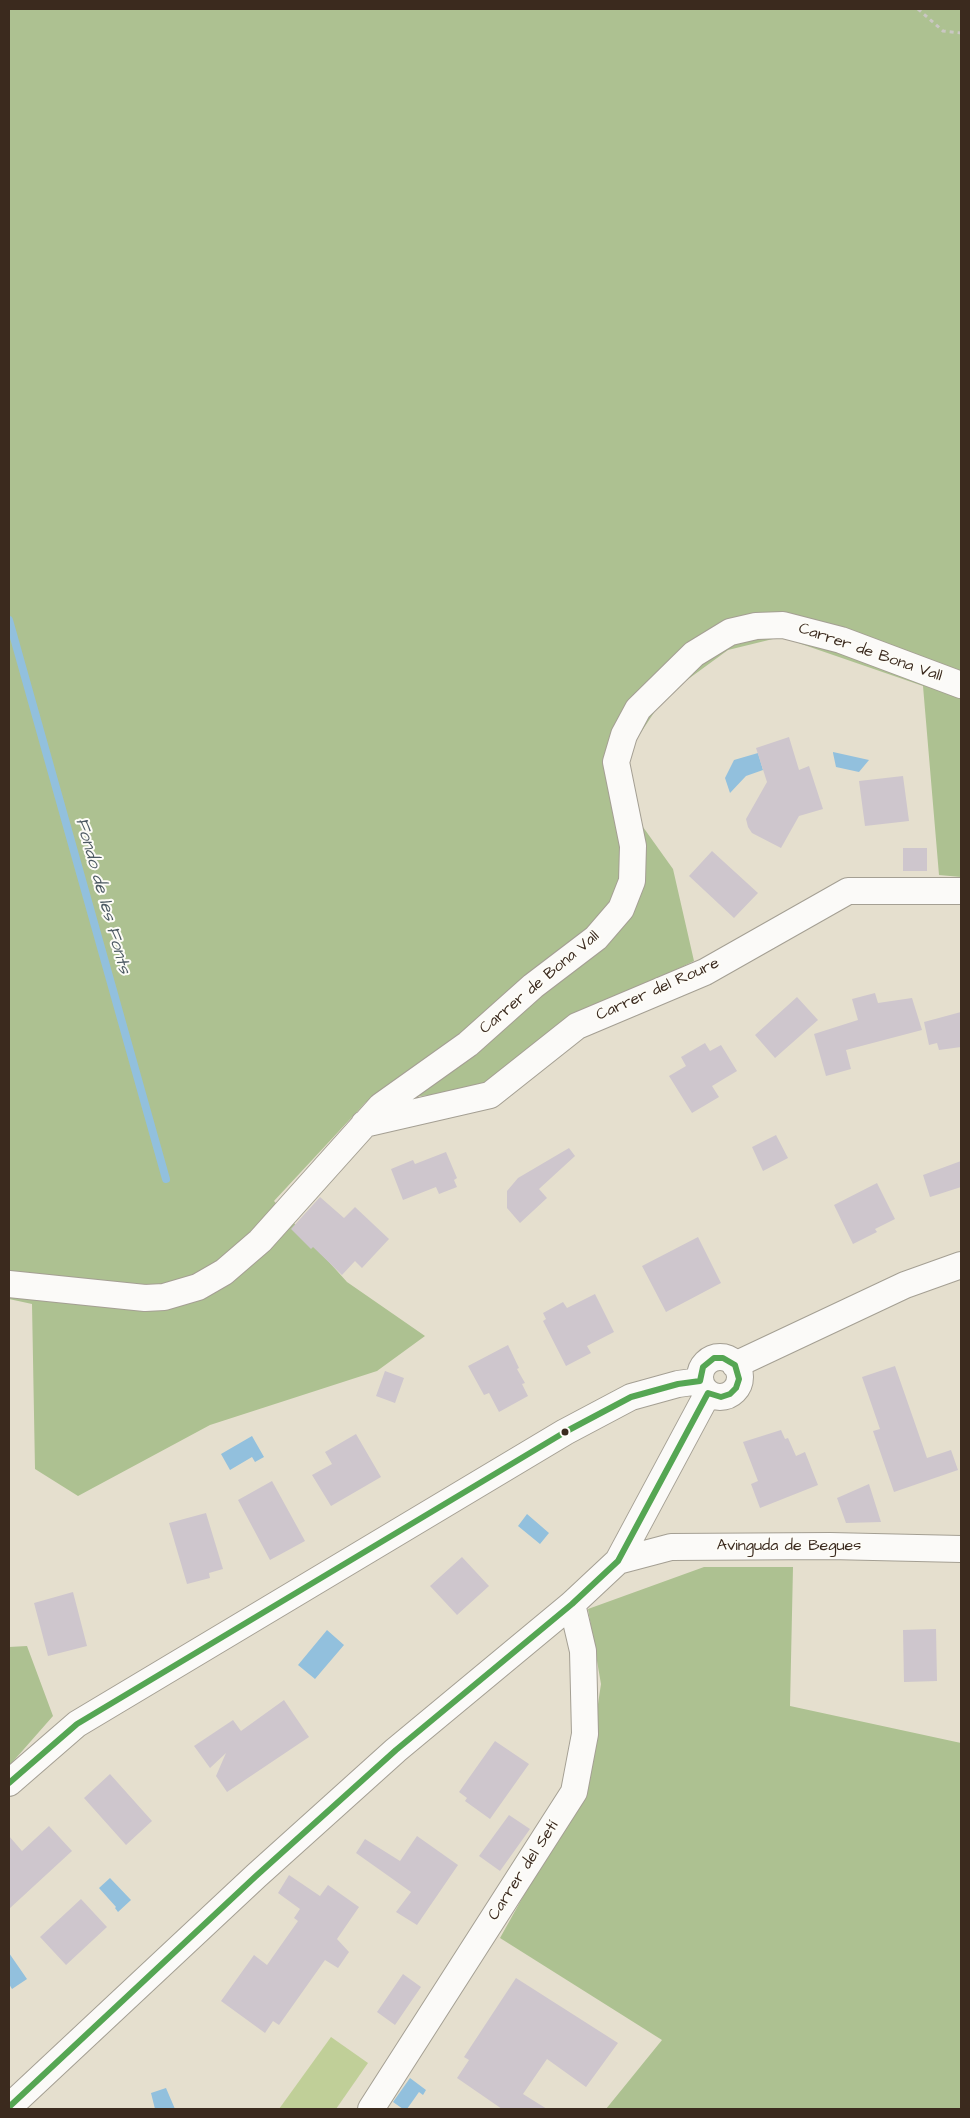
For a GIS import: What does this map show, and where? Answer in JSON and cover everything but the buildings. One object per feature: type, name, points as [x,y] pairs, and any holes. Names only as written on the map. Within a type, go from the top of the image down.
[{"type":"street","name":"Carrer de Bona Vall","points":[[9,1284],[145,1298],[164,1297],[198,1287],[224,1272],[260,1241],[381,1106],[468,1044],[533,986],[596,938],[621,909],[632,881],[632,855],[616,762],[624,735],[638,709],[694,654],[730,632],[756,626],[783,625],[842,640],[961,685]]},
{"type":"street","name":"Carrer del Roure","points":[[364,1124],[490,1096],[577,1026],[705,972],[848,891],[961,891]]},
{"type":"street","name":"Avinguda de Begues","points":[[9,2107],[256,1876],[396,1750],[572,1604],[618,1561],[704,1387],[703,1367],[714,1358],[723,1358],[735,1365],[905,1286],[961,1265]]},
{"type":"street","points":[[9,1783],[77,1724],[565,1432],[631,1397],[678,1384],[704,1387]]},
{"type":"street","name":"Avinguda de Begues","points":[[618,1561],[671,1548],[830,1546],[961,1549]]},
{"type":"street","name":"Carrer del Setí","points":[[371,2109],[574,1792],[585,1734],[583,1650],[572,1604]]},
{"type":"path","points":[[918,9],[943,31],[961,33]]},
{"type":"green space","points":[[9,9],[961,9],[961,877],[939,875],[923,686],[781,637],[728,650],[665,696],[624,758],[633,813],[673,869],[694,961],[575,1019],[486,1089],[366,1102],[274,1201],[347,1282],[425,1336],[377,1371],[210,1425],[78,1496],[35,1469],[32,1304],[9,1299]]},
{"type":"green space","points":[[704,1567],[793,1567],[790,1706],[961,1743],[961,2109],[606,2109],[662,2040],[500,1938],[586,1784],[601,1684],[588,1609]]},
{"type":"green space","points":[[27,1646],[53,1716],[9,1766],[9,1647]]},
{"type":"green space","points":[[331,2037],[368,2063],[336,2109],[279,2109]]},
{"type":"water","points":[[833,752],[869,760],[859,772],[836,767]]},
{"type":"water","points":[[758,753],[763,770],[746,776],[730,793],[725,778],[734,760]]},
{"type":"water","points":[[252,1436],[264,1457],[255,1462],[252,1457],[230,1470],[221,1454]]},
{"type":"water","points":[[527,1514],[549,1533],[540,1544],[518,1526]]},
{"type":"water","points":[[327,1630],[344,1645],[315,1679],[298,1665]]},
{"type":"water","points":[[110,1878],[131,1900],[118,1912],[116,1907],[99,1888]]},
{"type":"water","points":[[9,1953],[27,1979],[12,1989],[9,1984]]},
{"type":"water","points":[[410,2078],[426,2090],[423,2095],[419,2092],[407,2109],[403,2109],[393,2102]]},
{"type":"water","points":[[166,2088],[175,2109],[155,2109],[151,2093]]},
{"type":"waterway","name":"Fondo de les Fonts","points":[[9,620],[166,1179]]},
{"type":"transit line","points":[[9,1783],[77,1724],[565,1432],[631,1397],[678,1384],[700,1381],[703,1367],[714,1358],[723,1358],[735,1365],[739,1379],[736,1388],[730,1394],[721,1397],[708,1393],[618,1561],[572,1604],[396,1750],[256,1876],[9,2107]]}]
